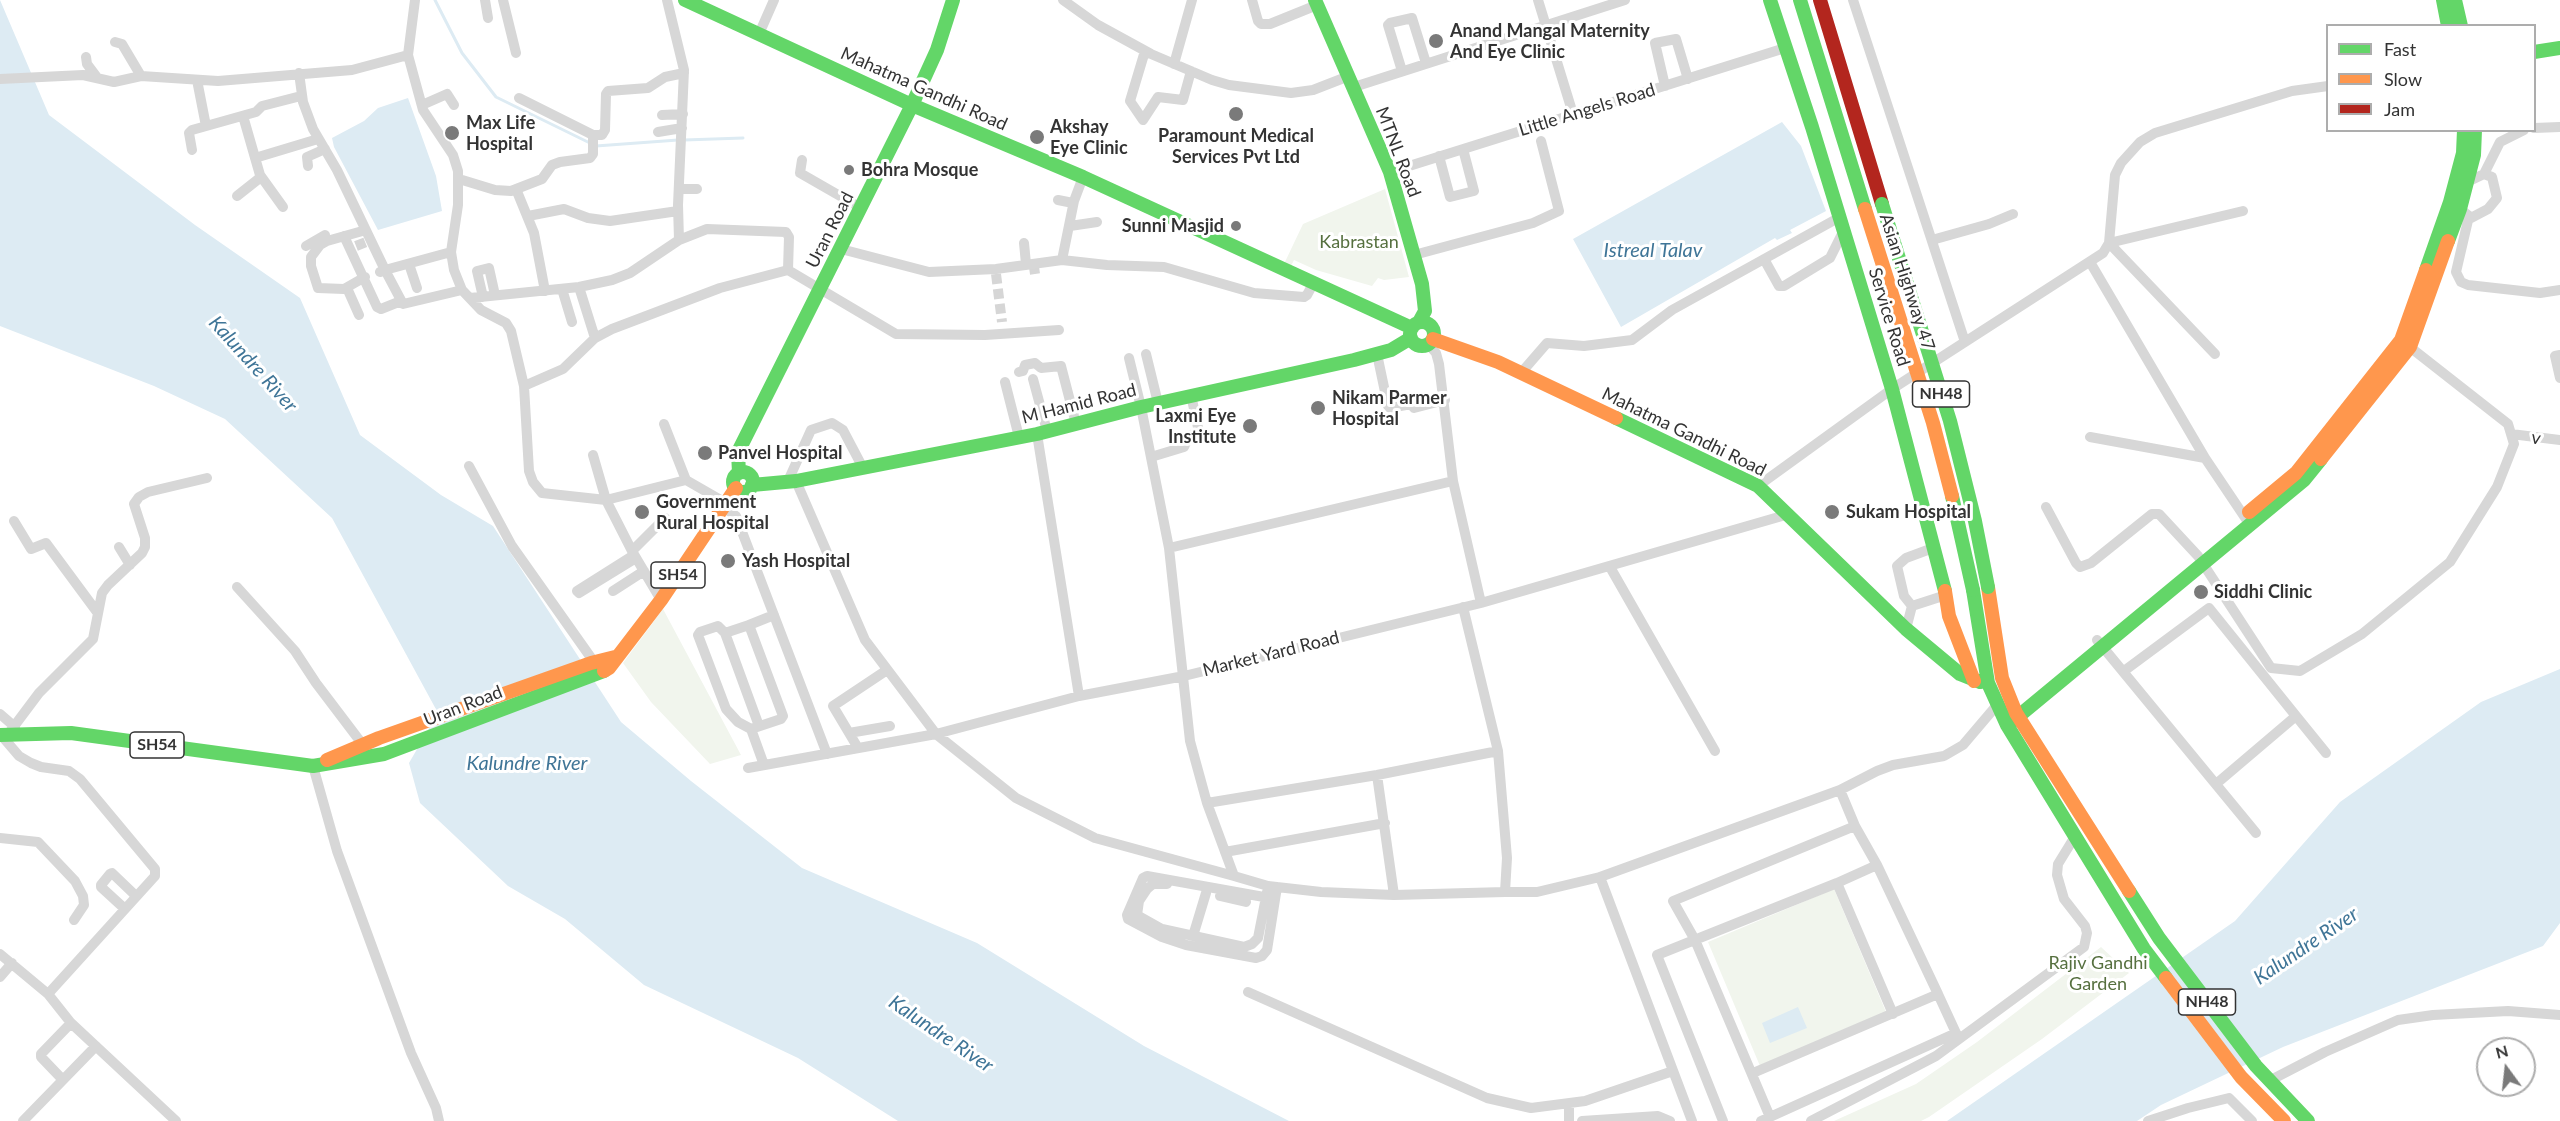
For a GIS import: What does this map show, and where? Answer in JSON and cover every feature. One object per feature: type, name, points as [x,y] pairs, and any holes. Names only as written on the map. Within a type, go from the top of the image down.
[{"type":"main road","name":"Mahatma Gandhi Road","points":[[685,0],[912,105],[1083,177],[1414,329],[1418,345],[1431,342],[1498,362],[1758,486],[1906,629],[1960,674],[1981,682]]},
{"type":"main road","name":"Uran Road","points":[[313,766],[379,738],[594,666],[609,668],[615,657],[661,600],[736,488],[734,478],[739,472],[738,452],[912,105],[937,50],[952,0]]},
{"type":"main road","name":"Service Road","points":[[1770,0],[1842,223],[1892,389],[1946,595],[1948,616],[1981,682]]},
{"type":"main road","name":"Asian Highway 47","points":[[1800,0],[1933,423],[1959,523],[1973,590],[1981,682],[2008,715]]},
{"type":"main road","name":"Asian Highway 47","points":[[1820,0],[1950,421],[1975,521],[2008,715]]},
{"type":"main road","points":[[2443,0],[2448,24]]},
{"type":"main road","points":[[2455,0],[2461,24]]},
{"type":"main road","name":"MTNL Road","points":[[1316,3],[1390,172],[1422,284],[1425,311],[1414,329]]},
{"type":"main road","points":[[2536,52],[2560,48]]},
{"type":"main road","points":[[2405,343],[2450,202],[2463,153],[2464,132]]},
{"type":"main road","points":[[2008,715],[2101,644],[2247,521],[2296,473],[2405,343],[2464,214],[2467,182],[2474,155],[2475,132]]},
{"type":"main road","points":[[1414,329],[1430,325],[1434,332],[1431,342]]},
{"type":"main road","name":"M Hamid Road","points":[[752,485],[792,481],[1042,432],[1191,395],[1377,354],[1391,350],[1414,329]]},
{"type":"main road","points":[[736,488],[746,490],[752,485],[749,475],[739,472]]},
{"type":"main road","name":"Uran Road","points":[[6,732],[71,733],[313,766],[384,754],[594,666]]},
{"type":"main road","points":[[1981,682],[2004,682]]},
{"type":"main road","name":"NH48","points":[[2008,715],[2074,838],[2144,950],[2241,1077],[2284,1121]]},
{"type":"main road","name":"NH48","points":[[2008,715],[2158,938],[2256,1066],[2308,1121]]},
{"type":"street","points":[[415,0],[408,55],[427,119],[453,155],[459,179],[456,223],[451,252],[454,270],[466,294],[488,315],[509,326],[524,386],[529,471],[537,489],[542,493],[606,500],[686,480]]},
{"type":"street","points":[[485,0],[488,18]]},
{"type":"street","points":[[503,0],[516,53]]},
{"type":"street","points":[[667,0],[684,73],[678,211],[679,240]]},
{"type":"street","points":[[759,34],[774,0]]},
{"type":"street","points":[[1064,0],[1098,25],[1174,64],[1229,85],[1282,93],[1313,90],[1402,71],[1626,0]]},
{"type":"street","points":[[1174,64],[1192,0]]},
{"type":"street","points":[[1252,0],[1258,21],[1262,24],[1270,24],[1316,3]]},
{"type":"street","points":[[1538,0],[1573,114]]},
{"type":"street","points":[[1853,0],[1965,342]]},
{"type":"street","points":[[1402,71],[1390,23],[1412,18],[1426,63]]},
{"type":"street","points":[[1665,86],[1655,43],[1676,39],[1688,79]]},
{"type":"street","points":[[115,42],[122,44],[141,76]]},
{"type":"street","name":"Little Angels Road","points":[[1390,172],[1785,48]]},
{"type":"street","points":[[1145,51],[1130,101],[1143,120],[1158,97],[1183,100],[1191,71]]},
{"type":"street","points":[[0,79],[83,75],[96,76],[114,82],[141,76],[218,81],[363,68],[408,55]]},
{"type":"street","points":[[86,57],[87,64],[96,76]]},
{"type":"street","points":[[299,73],[301,96],[318,139],[325,149],[359,239],[365,278],[377,308],[381,309],[401,301]]},
{"type":"street","points":[[519,98],[593,136],[602,135],[605,130],[608,92],[648,88],[665,76],[684,73]]},
{"type":"street","points":[[197,80],[206,126]]},
{"type":"street","points":[[1758,486],[1892,389],[2103,253],[2109,243],[2115,175],[2121,163],[2140,142],[2165,130],[2292,91],[2326,86]]},
{"type":"street","points":[[422,105],[447,94],[454,105]]},
{"type":"street","points":[[192,150],[189,133],[192,130],[256,112],[262,106],[301,96]]},
{"type":"street","points":[[662,115],[683,114]]},
{"type":"street","points":[[243,116],[261,177],[283,207]]},
{"type":"street","points":[[2536,128],[2560,127]]},
{"type":"street","points":[[658,132],[682,137]]},
{"type":"street","points":[[2467,182],[2484,174],[2500,142],[2520,132]]},
{"type":"street","points":[[459,179],[495,190],[511,191],[542,179],[552,165],[590,158],[593,154],[593,136]]},
{"type":"street","points":[[255,158],[318,139]]},
{"type":"street","points":[[1414,255],[1533,223],[1559,211],[1541,141]]},
{"type":"street","points":[[308,166],[307,157],[325,149]]},
{"type":"street","points":[[802,160],[800,173],[861,208]]},
{"type":"street","points":[[2484,174],[2492,177],[2497,198],[2488,209],[2464,214],[2456,272],[2461,282],[2468,285],[2540,292],[2560,290]]},
{"type":"street","points":[[237,196],[261,177]]},
{"type":"street","points":[[1062,260],[1074,203],[1083,177]]},
{"type":"street","points":[[516,189],[534,233],[545,291]]},
{"type":"street","points":[[679,189],[697,189]]},
{"type":"street","points":[[1058,200],[1074,203]]},
{"type":"street","points":[[528,216],[564,208],[588,218],[610,221],[678,211]]},
{"type":"street","points":[[2109,243],[2243,211]]},
{"type":"street","points":[[1932,240],[1989,224],[2013,214]]},
{"type":"street","points":[[1070,226],[1097,222]]},
{"type":"street","points":[[1764,259],[1779,286],[1784,286],[1830,258],[1842,223]]},
{"type":"street","points":[[1521,373],[1547,343],[1584,346],[1632,340],[1672,310],[1764,259],[1842,223]]},
{"type":"street","points":[[306,246],[334,231],[359,239],[401,301],[407,304],[466,294],[483,297],[545,291],[612,280],[630,273],[679,240],[707,230],[786,232],[789,237],[788,270]]},
{"type":"street","points":[[359,239],[320,245],[311,257],[311,266],[318,288],[332,287],[340,290],[365,278]]},
{"type":"street","points":[[1024,243],[1031,264]]},
{"type":"street","points":[[2109,243],[2215,354]]},
{"type":"street","points":[[841,249],[929,272],[996,271],[1062,260],[1107,266],[1164,267],[1254,293],[1306,297],[1313,284]]},
{"type":"street","points":[[382,272],[451,252]]},
{"type":"street","points":[[2090,262],[2205,458],[2247,521]]},
{"type":"street","points":[[409,264],[417,288]]},
{"type":"street","points":[[483,297],[477,271],[489,268],[495,296]]},
{"type":"street","points":[[524,386],[563,369],[595,338],[612,329],[720,288],[788,270],[896,334],[1004,334],[1059,330]]},
{"type":"street","points":[[579,287],[595,338]]},
{"type":"street","points":[[346,288],[359,315]]},
{"type":"street","points":[[562,289],[572,322]]},
{"type":"street","points":[[1002,322],[1004,334]]},
{"type":"street","points":[[1431,342],[1439,364],[1445,400],[1453,481],[1481,603]]},
{"type":"street","points":[[2046,507],[2080,567],[2091,563],[2152,514],[2162,516],[2201,560],[2271,669],[2300,671],[2362,634],[2450,562],[2497,487],[2514,444],[2508,424],[2405,343]]},
{"type":"street","points":[[1146,354],[1158,403]]},
{"type":"street","points":[[1377,354],[1390,408],[1411,404],[1414,408],[1445,400]]},
{"type":"street","points":[[2560,355],[2555,356],[2560,378]]},
{"type":"street","points":[[1129,358],[1169,548],[1190,741],[1207,803],[1234,876]]},
{"type":"street","points":[[1019,372],[1023,371],[1025,365],[1035,363],[1041,368],[1061,366],[1076,424]]},
{"type":"street","points":[[1033,379],[1079,696]]},
{"type":"street","points":[[1005,382],[1018,437]]},
{"type":"street","points":[[1151,457],[1184,447],[1189,436],[1199,432],[1191,395]]},
{"type":"street","points":[[863,468],[843,430],[832,423],[811,430],[792,481],[865,640],[936,734],[1016,798],[1095,838],[1234,876],[1272,892]]},
{"type":"street","points":[[664,424],[686,480],[724,505],[736,516],[826,754]]},
{"type":"street","name":"v","points":[[2511,434],[2560,440]]},
{"type":"street","points":[[2090,437],[2205,458]]},
{"type":"street","points":[[593,455],[606,500],[634,555],[661,600]]},
{"type":"street","points":[[469,466],[513,546],[594,666]]},
{"type":"street","points":[[6,732],[39,693],[93,639],[102,593],[146,547],[134,504],[139,497],[148,492],[207,478]]},
{"type":"street","points":[[1169,548],[1453,481]]},
{"type":"street","name":"Market Yard Road","points":[[748,768],[936,734],[1079,696],[1184,676],[1481,603],[1789,514]]},
{"type":"street","points":[[634,555],[577,591],[579,593],[634,555],[665,518]]},
{"type":"street","points":[[14,521],[31,549],[46,543],[97,612]]},
{"type":"street","points":[[119,547],[130,565]]},
{"type":"street","points":[[1912,606],[1904,596],[1898,566],[1906,558],[1933,548]]},
{"type":"street","points":[[1610,567],[1715,751]]},
{"type":"street","points":[[613,591],[644,571]]},
{"type":"street","points":[[237,587],[296,651],[316,683],[363,745]]},
{"type":"street","points":[[1912,606],[1946,595]]},
{"type":"street","points":[[1906,629],[1912,606]]},
{"type":"street","points":[[1463,607],[1498,751],[1507,858],[1505,892]]},
{"type":"street","points":[[2124,671],[2209,608],[2326,753]]},
{"type":"street","points":[[725,633],[774,615]]},
{"type":"street","points":[[749,625],[783,716],[781,719],[755,728],[738,722],[726,709],[698,635],[700,632],[718,626],[725,633],[755,728],[764,765]]},
{"type":"street","points":[[2101,644],[2256,833]]},
{"type":"street","points":[[858,748],[833,706],[887,669]]},
{"type":"street","points":[[0,714],[6,732],[19,756],[40,767],[69,771],[80,779],[154,869],[155,876],[133,893],[121,906],[48,994]]},
{"type":"street","points":[[1272,892],[1267,950],[1263,956],[1256,958],[1186,945],[1162,937],[1128,919],[1127,915],[1143,878],[1147,876],[1272,892],[1394,895],[1537,891],[1600,877],[1840,790],[1893,765],[1944,756],[2008,715]]},
{"type":"street","points":[[2216,784],[2296,716]]},
{"type":"street","points":[[849,733],[890,726]]},
{"type":"street","points":[[1207,803],[1377,775],[1498,751]]},
{"type":"street","points":[[313,766],[338,851],[411,1053],[436,1108],[439,1121]]},
{"type":"street","points":[[1377,775],[1394,895]]},
{"type":"street","points":[[1840,790],[1956,1033],[1765,1119],[1753,1073],[1695,940],[1673,901],[1856,826]]},
{"type":"street","points":[[1225,852],[1385,823]]},
{"type":"street","points":[[0,838],[38,842],[75,881],[83,896],[84,905],[74,920]]},
{"type":"street","points":[[1811,1121],[1936,1056],[2084,947],[2087,933],[2085,926],[2064,899],[2057,875],[2058,864],[2074,838]]},
{"type":"street","points":[[1723,1121],[1657,955],[1877,865]]},
{"type":"street","points":[[121,906],[101,888],[110,874],[112,873],[133,893]]},
{"type":"street","points":[[1600,877],[1692,1121]]},
{"type":"street","points":[[1246,902],[1162,883],[1153,884],[1139,901],[1137,915],[1162,929],[1244,946],[1252,945],[1258,938],[1272,892]]},
{"type":"street","points":[[1837,883],[1893,1014]]},
{"type":"street","points":[[1193,936],[1206,893]]},
{"type":"street","points":[[0,954],[48,994],[71,1023],[176,1121]]},
{"type":"street","points":[[0,977],[12,963]]},
{"type":"street","points":[[1248,992],[1488,1098],[1531,1108],[1569,1104],[1596,1098],[1673,1071]]},
{"type":"street","points":[[1753,1073],[1938,994]]},
{"type":"street","points":[[2269,1081],[2325,1052],[2398,1020],[2433,1015],[2508,1011],[2560,1015]]},
{"type":"street","points":[[63,1080],[41,1058],[41,1054],[71,1023]]},
{"type":"street","points":[[23,1121],[96,1046]]},
{"type":"street","points":[[2148,1121],[2229,1098],[2252,1121]]},
{"type":"street","points":[[1569,1104],[1569,1121]]},
{"type":"street","points":[[1582,1121],[1658,1116],[1670,1121]]},
{"type":"green space","name":"Kabrastan","points":[[1385,189],[1409,277],[1384,280],[1378,278],[1372,286],[1316,270],[1294,260],[1290,268],[1284,264],[1303,224]]},
{"type":"green space","points":[[663,609],[741,755],[710,764],[651,702],[623,663]]},
{"type":"green space","points":[[1834,889],[1886,1012],[1760,1066],[1708,942]]},
{"type":"green space","name":"Rajiv Gandhi Garden","points":[[2101,947],[2129,973],[2042,1039],[1929,1117],[1921,1121],[1834,1121],[1916,1084],[1977,1042]]},
{"type":"water","name":"Kalundre River","points":[[0,0],[49,115],[195,225],[300,298],[360,435],[441,495],[493,526],[621,722],[691,781],[802,868],[977,943],[1144,1046],[1289,1121],[898,1121],[798,1058],[644,985],[565,919],[508,886],[420,803],[409,763],[438,713],[332,518],[225,419],[154,386],[0,326]]},
{"type":"water","points":[[408,98],[436,176],[442,211],[378,230],[334,147],[332,138],[364,121],[378,108]]},
{"type":"water","name":"Istreal Talav","points":[[1782,122],[1801,146],[1826,211],[1790,230],[1792,233],[1777,240],[1775,238],[1621,327],[1573,239]]},
{"type":"water","points":[[2560,669],[2560,923],[2543,946],[2283,1047],[2161,1105],[2137,1121],[1947,1121],[2235,921],[2340,802],[2481,702]]},
{"type":"water","points":[[1798,1007],[1807,1028],[1770,1043],[1762,1023]]},
{"type":"waterway","points":[[435,0],[462,53],[496,97],[596,146],[678,140]]},
{"type":"waterway","points":[[684,140],[743,138]]},
{"type":"tunnel","points":[[356,246],[366,242]]},
{"type":"tunnel","points":[[1034,267],[1035,274]]},
{"type":"tunnel","points":[[996,274],[1002,322]]},
{"type":"traffic: fast","points":[[685,0],[912,105],[1083,177],[1412,328]]},
{"type":"traffic: fast","points":[[739,473],[738,452],[912,105],[937,50],[953,0]]},
{"type":"traffic: fast","points":[[1315,0],[1390,172],[1422,284],[1425,311],[1419,322]]},
{"type":"traffic: fast","points":[[1770,0],[1812,127],[1892,389],[1945,591]]},
{"type":"traffic: fast","points":[[1800,0],[1865,209]]},
{"type":"traffic: fast","points":[[2443,0],[2448,24]]},
{"type":"traffic: fast","points":[[2455,0],[2461,24]]},
{"type":"traffic: fast","points":[[2536,52],[2560,48]]},
{"type":"traffic: fast","points":[[2426,270],[2450,202],[2463,153],[2464,132]]},
{"type":"traffic: fast","points":[[2448,241],[2460,209],[2474,155],[2475,132]]},
{"type":"traffic: fast","points":[[1882,204],[1950,421],[1975,521],[1988,587]]},
{"type":"traffic: fast","points":[[1422,322],[1431,325],[1434,334],[1431,343],[1422,346],[1413,343],[1410,334],[1413,325],[1422,322]]},
{"type":"traffic: fast","points":[[752,485],[796,481],[1037,434],[1141,407],[1354,360],[1391,350],[1411,338]]},
{"type":"traffic: fast","points":[[1616,418],[1758,486],[1906,629],[1960,674],[1980,682]]},
{"type":"traffic: fast","points":[[2009,724],[2304,480],[2321,459]]},
{"type":"traffic: fast","points":[[743,472],[750,475],[753,482],[750,489],[743,492],[736,489],[733,482],[736,475],[743,472]]},
{"type":"traffic: fast","points":[[1952,496],[1973,590]]},
{"type":"traffic: fast","points":[[1973,590],[1988,683],[2007,725],[2144,949],[2166,978]]},
{"type":"traffic: fast","points":[[0,735],[71,733],[313,766],[384,754],[604,671]]},
{"type":"traffic: fast","points":[[2129,891],[2159,938],[2256,1066],[2308,1121]]},
{"type":"traffic: slow","points":[[1865,209],[1933,423],[1952,496]]},
{"type":"traffic: slow","points":[[2321,459],[2410,347],[2448,241]]},
{"type":"traffic: slow","points":[[2249,512],[2296,473],[2401,340],[2426,270]]},
{"type":"traffic: slow","points":[[1433,339],[1498,362],[1616,418]]},
{"type":"traffic: slow","points":[[604,671],[609,668],[661,600],[736,488]]},
{"type":"traffic: slow","points":[[1988,587],[2002,678],[2016,713],[2129,891]]},
{"type":"traffic: slow","points":[[1945,591],[1949,616],[1974,681]]},
{"type":"traffic: slow","points":[[327,760],[379,738],[591,663],[615,657]]},
{"type":"traffic: slow","points":[[2166,978],[2241,1077],[2284,1121]]},
{"type":"traffic: jam","points":[[1820,0],[1882,204]]},
{"type":"place","name":"Anand Mangal Maternity And Eye Clinic","points":[[1436,41]]},
{"type":"place","name":"Paramount Medical Services Pvt Ltd","points":[[1236,114]]},
{"type":"place","name":"Max Life Hospital","points":[[452,133]]},
{"type":"place","name":"Akshay Eye Clinic","points":[[1037,137]]},
{"type":"place","name":"Bohra Mosque","points":[[849,170]]},
{"type":"place","name":"Sunni Masjid","points":[[1236,226]]},
{"type":"place","name":"Nikam Parmer Hospital","points":[[1318,408]]},
{"type":"place","name":"Laxmi Eye Institute","points":[[1250,426]]},
{"type":"place","name":"Panvel Hospital","points":[[705,453]]},
{"type":"place","name":"Government Rural Hospital","points":[[642,512]]},
{"type":"place","name":"Sukam Hospital","points":[[1832,512]]},
{"type":"place","name":"Yash Hospital","points":[[728,561]]},
{"type":"place","name":"Siddhi Clinic","points":[[2201,592]]}]
